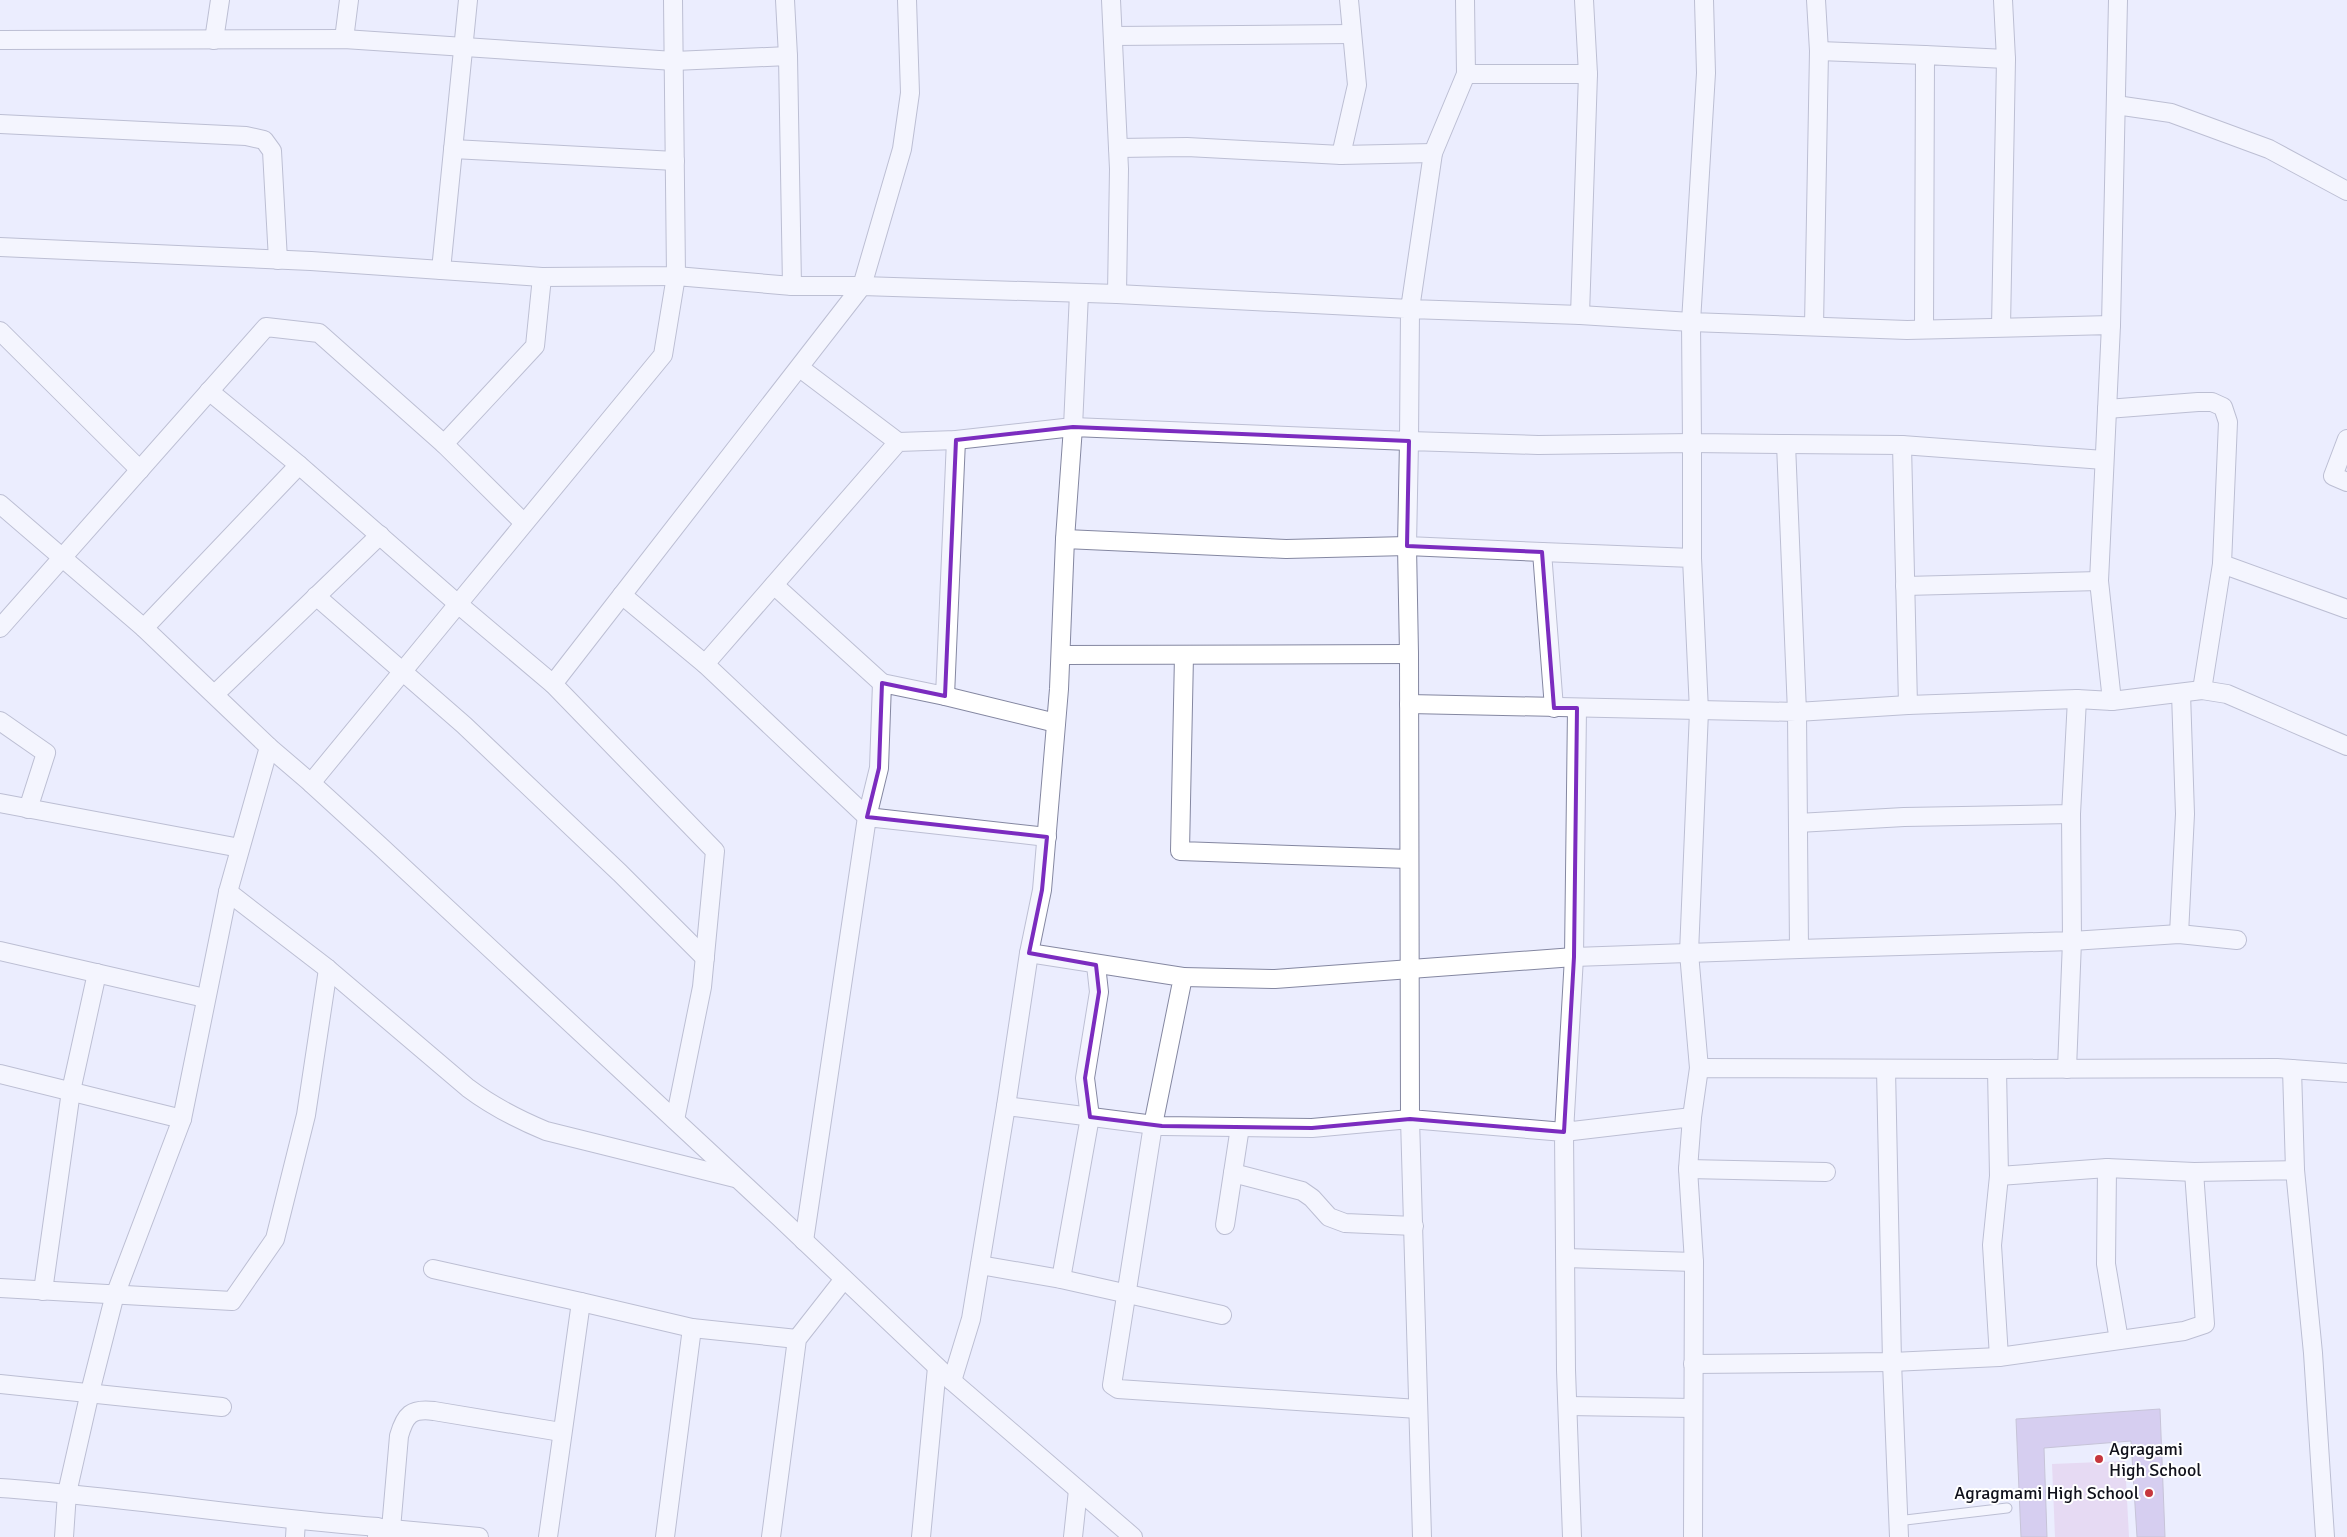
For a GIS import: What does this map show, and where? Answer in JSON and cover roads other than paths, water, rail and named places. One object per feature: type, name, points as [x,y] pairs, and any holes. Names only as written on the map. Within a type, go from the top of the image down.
[{"type":"street","points":[[214,40],[220,0]]},
{"type":"street","points":[[344,39],[349,0]]},
{"type":"street","points":[[441,270],[468,0]]},
{"type":"street","points":[[311,783],[663,355],[676,276],[673,0]]},
{"type":"street","points":[[785,0],[788,56],[792,286]]},
{"type":"street","points":[[553,684],[862,286],[902,149],[910,93],[908,0]]},
{"type":"street","points":[[1111,0],[1118,148],[1117,294]]},
{"type":"street","points":[[1341,155],[1358,84],[1349,0]]},
{"type":"street","points":[[1422,1537],[1410,1119],[1409,654],[1406,546],[1410,309],[1433,154],[1466,74],[1464,0]]},
{"type":"street","points":[[1580,315],[1588,74],[1584,0]]},
{"type":"street","points":[[1693,1537],[1694,1262],[1688,1169],[1692,1117],[1699,1068],[1689,952],[1699,711],[1692,558],[1691,322],[1706,73],[1704,0]]},
{"type":"street","points":[[1814,326],[1819,51],[1816,0]]},
{"type":"street","points":[[2001,327],[2006,58],[2003,0]]},
{"type":"street","points":[[2112,701],[2099,582],[2111,325],[2118,0]]},
{"type":"street","points":[[1113,36],[1352,34]]},
{"type":"street","points":[[0,40],[344,39],[674,61],[788,56]]},
{"type":"street","points":[[1819,51],[2006,58]]},
{"type":"street","points":[[1924,329],[1925,55]]},
{"type":"street","points":[[1466,74],[1588,74]]},
{"type":"street","points":[[2116,105],[2171,113],[2248,141],[2269,149],[2347,191]]},
{"type":"street","points":[[0,124],[246,136],[264,140],[272,151],[278,260]]},
{"type":"street","points":[[1118,148],[1187,147],[1341,155],[1433,154]]},
{"type":"street","points":[[453,149],[675,161]]},
{"type":"street","points":[[0,247],[278,260],[542,277],[676,276],[792,286],[862,286],[1117,294],[1410,309],[1580,315],[1691,322],[1924,329],[2111,325]]},
{"type":"street","points":[[444,444],[535,346],[542,277]]},
{"type":"street","points":[[952,1381],[971,1319],[1029,953],[1042,890],[1061,655],[1065,539],[1073,427],[1079,293]]},
{"type":"street","points":[[0,628],[266,327],[319,333],[444,444],[524,523]]},
{"type":"street","points":[[0,331],[140,470]]},
{"type":"street","points":[[800,368],[898,442],[956,440],[1073,427],[1538,445],[1902,445],[2104,460]]},
{"type":"street","points":[[210,391],[299,465],[553,684],[715,851],[702,987],[674,1120]]},
{"type":"street","points":[[2107,409],[2212,402],[2223,407],[2228,422],[2214,692]]},
{"type":"street","points":[[944,696],[956,440]]},
{"type":"street","points":[[2347,440],[2333,476],[2347,482]]},
{"type":"street","points":[[705,664],[898,442]]},
{"type":"street","points":[[1786,444],[1797,712],[1799,949]]},
{"type":"street","points":[[1902,445],[1908,705]]},
{"type":"street","points":[[144,628],[299,465]]},
{"type":"street","points":[[0,504],[144,628],[269,747],[311,783],[804,1240],[952,1381],[1133,1537]]},
{"type":"street","points":[[215,694],[380,536]]},
{"type":"street","points":[[1065,539],[1286,549],[1406,546],[1692,558]]},
{"type":"street","points":[[1542,552],[1554,708]]},
{"type":"street","points":[[2222,564],[2347,609]]},
{"type":"street","points":[[1906,586],[2099,582]]},
{"type":"street","points":[[774,585],[882,683],[1056,723]]},
{"type":"street","points":[[622,595],[705,664],[867,817],[1047,836]]},
{"type":"street","points":[[316,596],[464,724],[620,873],[705,958]]},
{"type":"street","points":[[1061,655],[1409,654]]},
{"type":"street","points":[[1184,655],[1180,852],[1409,859]]},
{"type":"street","points":[[804,1240],[867,817],[879,768],[882,683]]},
{"type":"street","points":[[1409,704],[1797,712],[1908,705],[2077,700],[2112,701],[2181,693],[2214,692],[2347,746]]},
{"type":"street","points":[[2179,934],[2185,814],[2181,693]]},
{"type":"street","points":[[2067,1069],[2072,940],[2071,814],[2077,700]]},
{"type":"street","points":[[1572,1537],[1564,1132],[1574,957],[1577,708]]},
{"type":"street","points":[[0,721],[46,753],[28,809]]},
{"type":"street","points":[[64,1537],[67,1492],[115,1295],[182,1120],[205,998],[228,892],[269,747]]},
{"type":"street","points":[[0,803],[240,848]]},
{"type":"street","points":[[1798,823],[1904,816],[2071,814]]},
{"type":"street","points":[[228,892],[328,968],[490,1105],[519,1120],[570,1138],[737,1178]]},
{"type":"street","points":[[1029,953],[1096,965],[1184,977],[1275,979],[1574,957],[1689,952],[2072,940],[2179,934],[2237,940]]},
{"type":"street","points":[[0,951],[205,998]]},
{"type":"street","points":[[1061,1278],[1090,1117],[1085,1078],[1099,992],[1096,965]]},
{"type":"street","points":[[0,1288],[232,1302],[275,1239],[306,1115],[328,968]]},
{"type":"street","points":[[43,1291],[71,1091],[97,973]]},
{"type":"street","points":[[1184,977],[1153,1125],[1127,1292],[1111,1378],[1112,1385],[1118,1389],[1418,1409]]},
{"type":"street","points":[[1699,1068],[2292,1069],[2347,1073]]},
{"type":"street","points":[[1886,1069],[1892,1362],[1898,1529]]},
{"type":"street","points":[[1997,1069],[1999,1176],[1992,1245],[1999,1357]]},
{"type":"street","points":[[2292,1069],[2295,1170],[2313,1353],[2325,1537]]},
{"type":"street","points":[[0,1074],[182,1120]]},
{"type":"street","points":[[1006,1106],[1153,1125],[1240,1127],[1312,1128],[1410,1119],[1564,1132],[1692,1117]]},
{"type":"street","points":[[1225,1225],[1240,1127]]},
{"type":"street","points":[[1999,1176],[2107,1168],[2194,1172],[2295,1170]]},
{"type":"street","points":[[2107,1168],[2106,1264],[2119,1340]]},
{"type":"street","points":[[1688,1169],[1826,1172]]},
{"type":"street","points":[[1693,1364],[1892,1362],[1999,1357],[2184,1331],[2205,1324],[2194,1172]]},
{"type":"street","points":[[1233,1173],[1302,1191],[1334,1221],[1414,1226]]},
{"type":"street","points":[[1566,1258],[1694,1262]]},
{"type":"street","points":[[980,1265],[1061,1278],[1222,1315]]},
{"type":"street","points":[[433,1270],[692,1328],[797,1339]]},
{"type":"street","points":[[771,1537],[797,1339],[844,1279]]},
{"type":"street","points":[[548,1537],[561,1432],[581,1302]]},
{"type":"street","points":[[665,1537],[692,1328]]},
{"type":"street","points":[[921,1537],[937,1367]]},
{"type":"street","points":[[0,1384],[222,1407]]},
{"type":"street","points":[[1568,1406],[1693,1408]]},
{"type":"street","points":[[382,1531],[399,1436],[403,1421],[411,1413],[423,1410],[434,1411],[561,1432]]},
{"type":"street","points":[[0,1488],[67,1492],[295,1529],[382,1531],[479,1537]]},
{"type":"street","points":[[1072,1537],[1078,1490]]},
{"type":"lane","points":[[1898,1529],[2007,1508]]},
{"type":"place","name":"Agragami High School","points":[[2099,1459]]},
{"type":"place","name":"Agragmami High School","points":[[2149,1493]]}]
